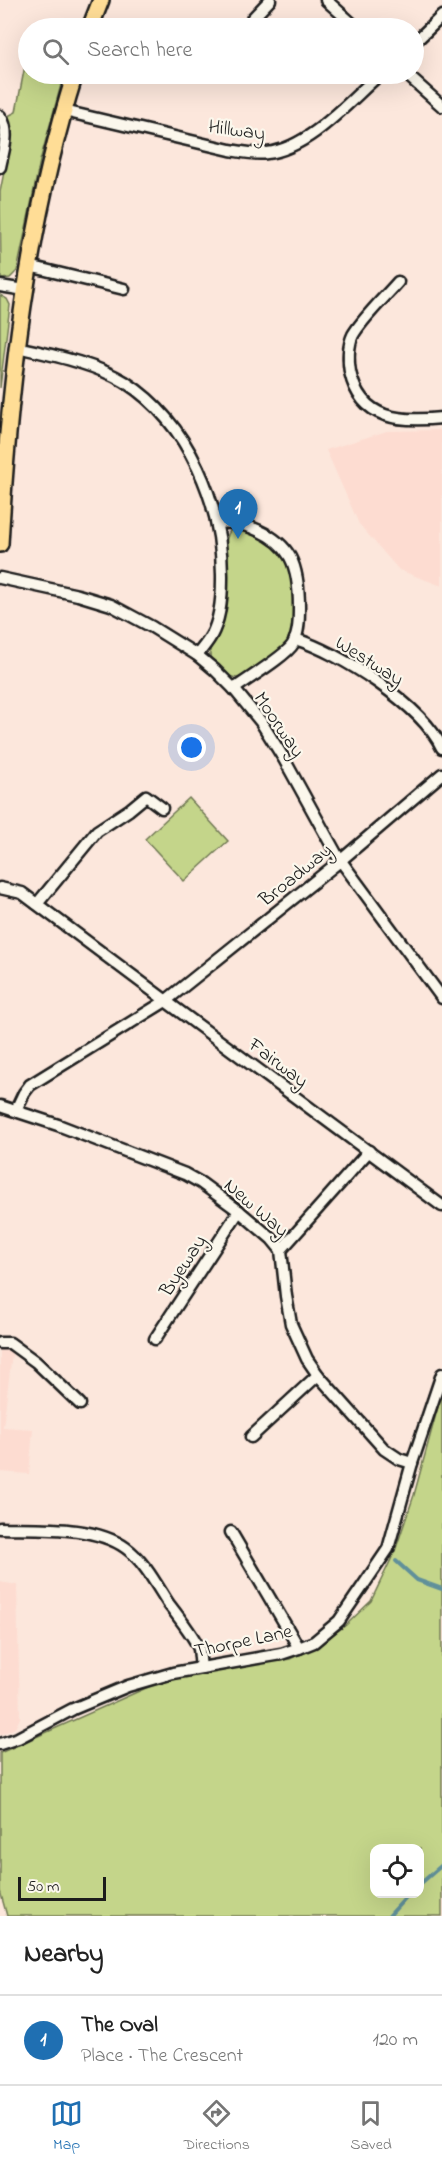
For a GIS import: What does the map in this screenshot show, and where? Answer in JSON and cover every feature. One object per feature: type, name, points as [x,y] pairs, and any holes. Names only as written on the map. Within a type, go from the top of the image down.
[{"type":"main road","points":[[94,18],[101,0]]},
{"type":"main road","points":[[0,544],[8,426],[25,291],[64,111],[72,84]]},
{"type":"street","points":[[253,18],[270,0]]},
{"type":"street","points":[[326,0],[346,18]]},
{"type":"street","points":[[424,33],[442,16]]},
{"type":"street","name":"Hillway","points":[[64,111],[230,150],[251,154],[269,153],[292,146],[312,134],[369,84]]},
{"type":"street","points":[[417,84],[442,106]]},
{"type":"street","points":[[0,116],[6,134],[0,167]]},
{"type":"street","points":[[29,266],[124,289]]},
{"type":"street","points":[[398,282],[354,334],[349,352],[351,375],[365,401],[382,414],[411,421],[442,418]]},
{"type":"street","points":[[0,286],[25,291]]},
{"type":"street","points":[[17,347],[35,350],[100,370],[124,381],[166,417],[193,458],[211,499],[218,524],[222,568],[219,613],[211,637],[197,655]]},
{"type":"street","points":[[218,524],[234,524],[259,531],[276,542],[289,556],[297,576],[299,618],[295,639],[290,648],[234,688]]},
{"type":"street","name":"Moorway","points":[[0,578],[78,595],[111,605],[197,655],[234,688],[261,722],[284,759],[340,861],[442,998]]},
{"type":"street","name":"Westway","points":[[295,639],[338,659],[393,693],[422,719],[442,748]]},
{"type":"street","name":"Broadway","points":[[16,1110],[30,1085],[166,1001],[340,861],[442,774]]},
{"type":"street","points":[[37,904],[98,831],[146,796],[162,808]]},
{"type":"street","name":"Fairway","points":[[0,888],[22,893],[442,1206]]},
{"type":"street","name":"New Way","points":[[0,1106],[185,1174],[239,1211],[272,1239],[281,1250],[291,1324],[307,1359],[318,1375],[384,1449],[399,1459],[412,1463]]},
{"type":"street","points":[[281,1250],[369,1152]]},
{"type":"street","name":"Byeway","points":[[155,1339],[239,1211]]},
{"type":"street","points":[[0,1343],[10,1343],[36,1362],[80,1404]]},
{"type":"street","name":"Thorpe Lane","points":[[0,1744],[18,1738],[73,1709],[128,1686],[201,1668],[281,1654],[314,1642],[339,1621],[388,1549],[412,1463],[442,1374]]},
{"type":"street","points":[[251,1437],[318,1375]]},
{"type":"street","points":[[0,1528],[96,1534],[127,1549],[153,1580],[199,1648],[201,1668]]},
{"type":"street","points":[[231,1532],[299,1648]]},
{"type":"shaded area","points":[[442,430],[442,586],[399,570],[359,524],[326,450],[387,431]]},
{"type":"shaded area","points":[[0,1337],[14,1338],[3,1427],[33,1429],[29,1474],[0,1472]]},
{"type":"shaded area","points":[[0,1582],[17,1585],[20,1718],[15,1728],[0,1735]]},
{"type":"green space","points":[[21,84],[61,84],[40,161],[17,271],[10,278],[1,279],[0,192],[10,134],[13,133],[8,116],[16,112]]},
{"type":"green space","points":[[0,295],[7,299],[10,305],[0,388]]},
{"type":"green space","points":[[236,529],[264,540],[282,557],[292,580],[294,621],[286,645],[265,662],[234,678],[213,662],[210,653],[212,641],[225,613],[227,537],[230,531]]},
{"type":"green space","points":[[189,798],[228,841],[184,881],[145,839]]},
{"type":"green space","points":[[442,1392],[442,1916],[7,1916],[0,1891],[0,1753],[155,1684],[225,1668],[290,1659],[320,1644],[346,1625],[371,1601],[395,1551],[414,1495]]},
{"type":"waterway","points":[[396,1561],[417,1580],[442,1589]]},
{"type":"waterway","points":[[424,1881],[442,1865]]},
{"type":"waterway","points":[[389,1916],[405,1898]]},
{"type":"place","name":"The Oval","points":[[238,539]]}]
